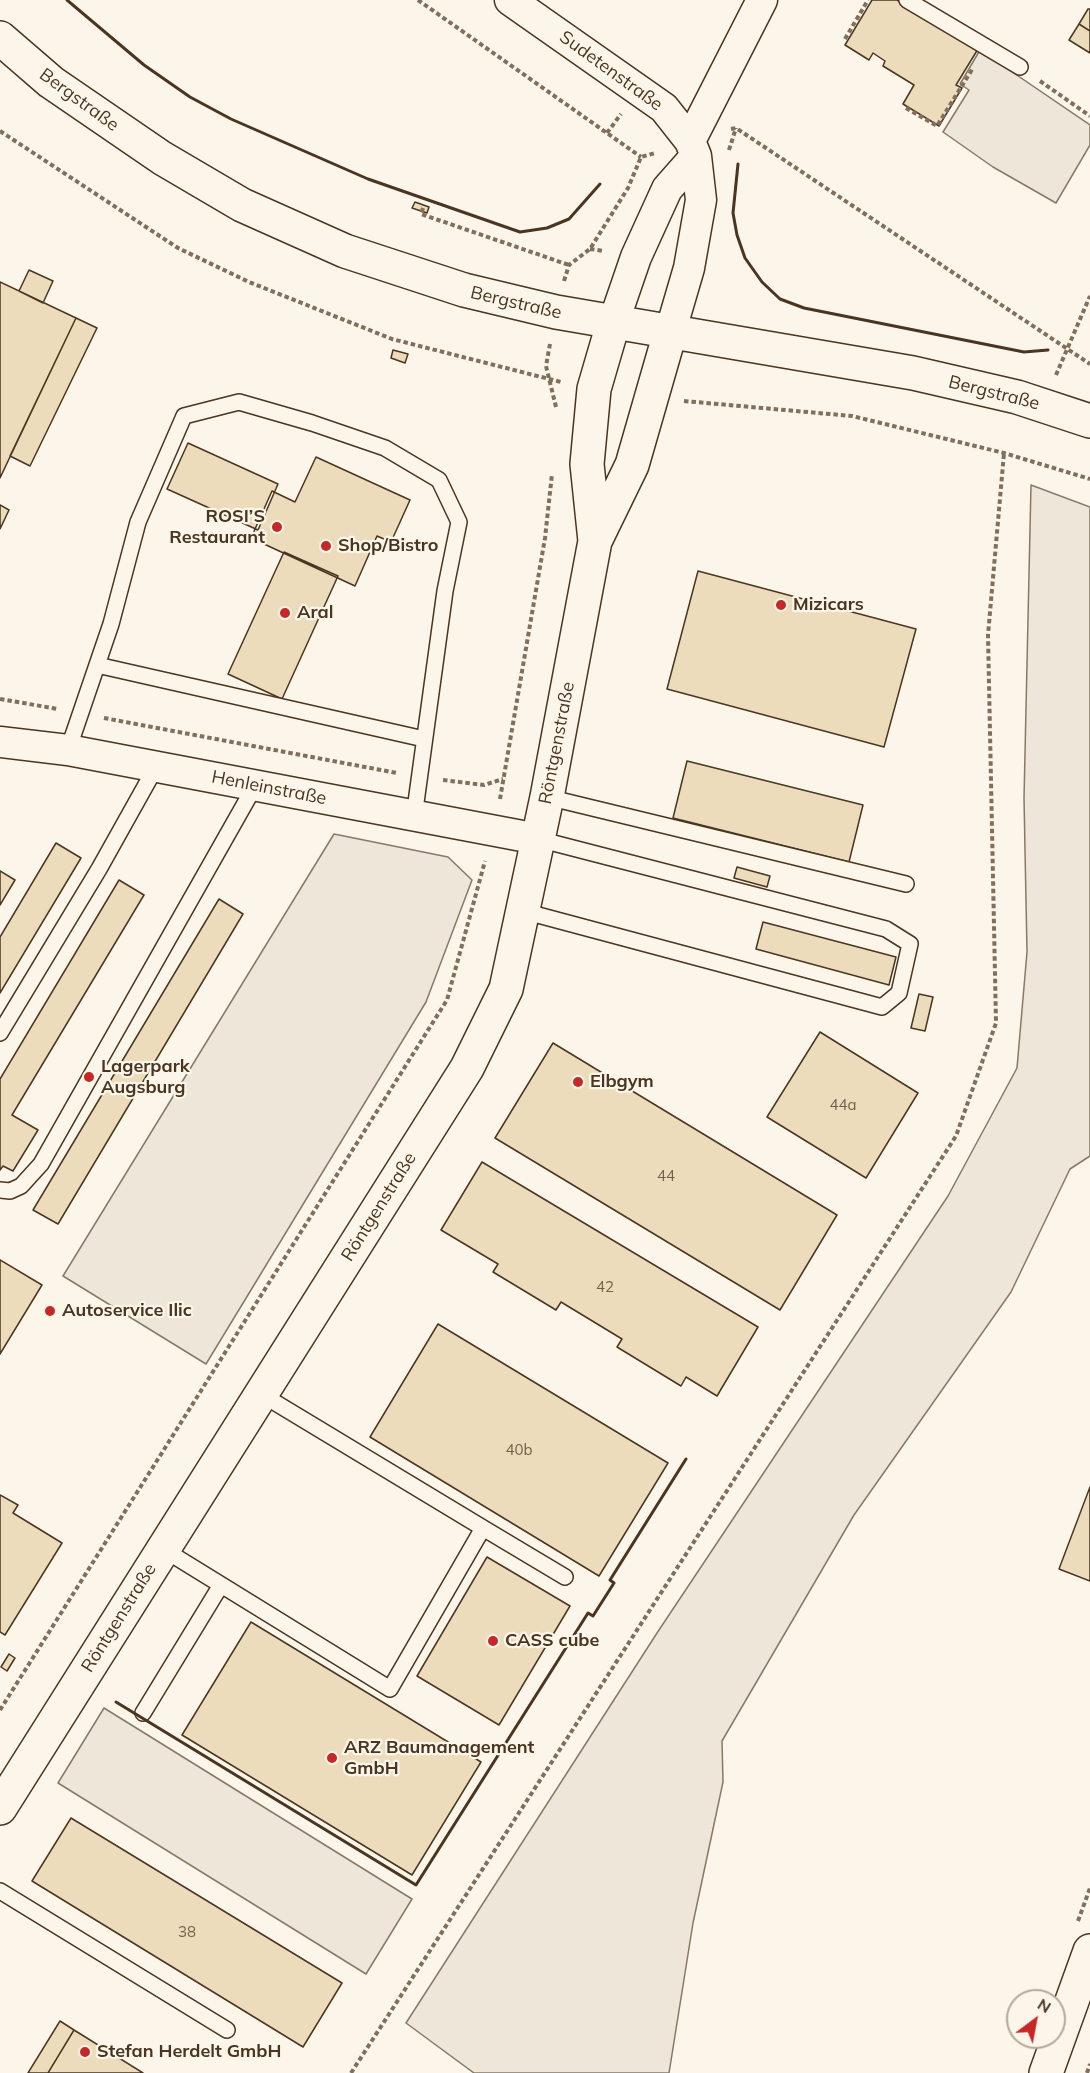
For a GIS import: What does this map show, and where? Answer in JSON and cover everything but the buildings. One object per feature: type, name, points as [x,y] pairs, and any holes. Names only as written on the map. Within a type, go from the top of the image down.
[{"type":"street","name":"Sudetenstraße","points":[[510,0],[664,108],[693,149]]},
{"type":"street","points":[[613,324],[636,258],[667,189],[693,149],[762,0]]},
{"type":"street","name":"Bergstraße","points":[[0,38],[51,82],[144,145],[242,205],[345,251],[453,287],[613,324],[913,373],[1043,405],[1090,421]]},
{"type":"street","points":[[670,333],[689,268],[701,200],[693,149]]},
{"type":"street","name":"Röntgenstraße","points":[[595,541],[587,464],[594,389],[613,324]]},
{"type":"street","name":"Röntgenstraße","points":[[0,1808],[467,1068],[506,989],[547,797],[595,541],[632,465],[670,333]]},
{"type":"street","name":"Henleinstraße","points":[[0,742],[68,750],[538,839]]},
{"type":"street","points":[[1046,2073],[1090,1951]]},
{"type":"lane","points":[[907,0],[1020,67]]},
{"type":"lane","points":[[68,750],[82,714],[138,522],[184,416],[239,402],[312,423],[385,448],[439,480],[459,522],[445,591],[414,817]]},
{"type":"lane","points":[[97,665],[424,739]]},
{"type":"lane","points":[[0,1032],[99,869],[156,767]]},
{"type":"lane","points":[[0,1190],[10,1191],[21,1186],[40,1164],[256,784]]},
{"type":"lane","points":[[547,797],[906,884]]},
{"type":"lane","points":[[523,911],[882,1007],[899,993],[910,944],[886,929],[538,839]]},
{"type":"lane","points":[[261,1394],[565,1577]]},
{"type":"lane","points":[[163,1549],[390,1689],[483,1528]]},
{"type":"lane","points":[[143,1713],[221,1585]]},
{"type":"lane","points":[[0,1891],[227,2030]]},
{"type":"path","points":[[418,0],[641,157],[693,149],[736,128],[1090,364]]},
{"type":"path","points":[[844,39],[868,0]]},
{"type":"path","points":[[906,108],[938,126],[985,47]]},
{"type":"path","points":[[1020,67],[1090,116]]},
{"type":"path","points":[[0,131],[178,248],[249,282],[392,339],[551,380],[556,414]]},
{"type":"path","points":[[423,208],[421,214],[569,265],[590,249],[628,189],[641,157]]},
{"type":"path","points":[[1043,405],[1090,296]]},
{"type":"path","points":[[651,398],[852,416],[1004,453],[1090,479]]},
{"type":"path","points":[[351,2073],[956,1136],[996,1023],[988,635],[1004,453]]},
{"type":"path","points":[[0,1710],[447,1000],[494,831],[545,538],[553,468]]},
{"type":"path","points":[[0,699],[418,777],[484,785],[504,778]]},
{"type":"path","points":[[1087,2073],[1090,2064]]},
{"type":"shaded area","points":[[980,50],[1090,125],[1090,145],[1056,203],[993,167],[943,132],[969,90],[960,84]]},
{"type":"shaded area","points":[[1031,485],[1090,507],[1090,1156],[1070,1169],[1011,1292],[854,1515],[722,1741],[723,1782],[693,1923],[669,2073],[474,2073],[406,2023],[657,1633],[948,1196],[1017,1068],[1027,952],[1024,798]]},
{"type":"shaded area","points":[[334,834],[448,857],[472,880],[426,1002],[206,1364],[63,1276]]},
{"type":"shaded area","points":[[104,1708],[412,1899],[366,1974],[58,1783]]},
{"type":"wall","points":[[67,0],[144,65],[190,97],[231,119],[368,179],[520,232],[547,228],[569,219],[600,184]]},
{"type":"wall","points":[[738,164],[733,213],[737,235],[745,258],[762,282],[780,299],[804,308],[1024,352],[1048,350]]},
{"type":"wall","points":[[116,1702],[416,1885],[588,1613],[593,1616],[614,1583],[610,1580],[686,1459]]},
{"type":"place","name":"ROSI’S Restaurant","points":[[277,527]]},
{"type":"place","name":"Shop/Bistro","points":[[326,546]]},
{"type":"place","name":"Mizicars","points":[[781,605]]},
{"type":"place","name":"Aral","points":[[285,613]]},
{"type":"place","name":"Lagerpark Augsburg","points":[[89,1077]]},
{"type":"place","name":"Elbgym","points":[[578,1082]]},
{"type":"place","name":"Autoservice Ilic","points":[[50,1311]]},
{"type":"place","name":"CASS cube","points":[[493,1641]]},
{"type":"place","name":"ARZ Baumanagement GmbH","points":[[332,1758]]},
{"type":"place","name":"Stefan Herdelt GmbH","points":[[85,2052]]}]
